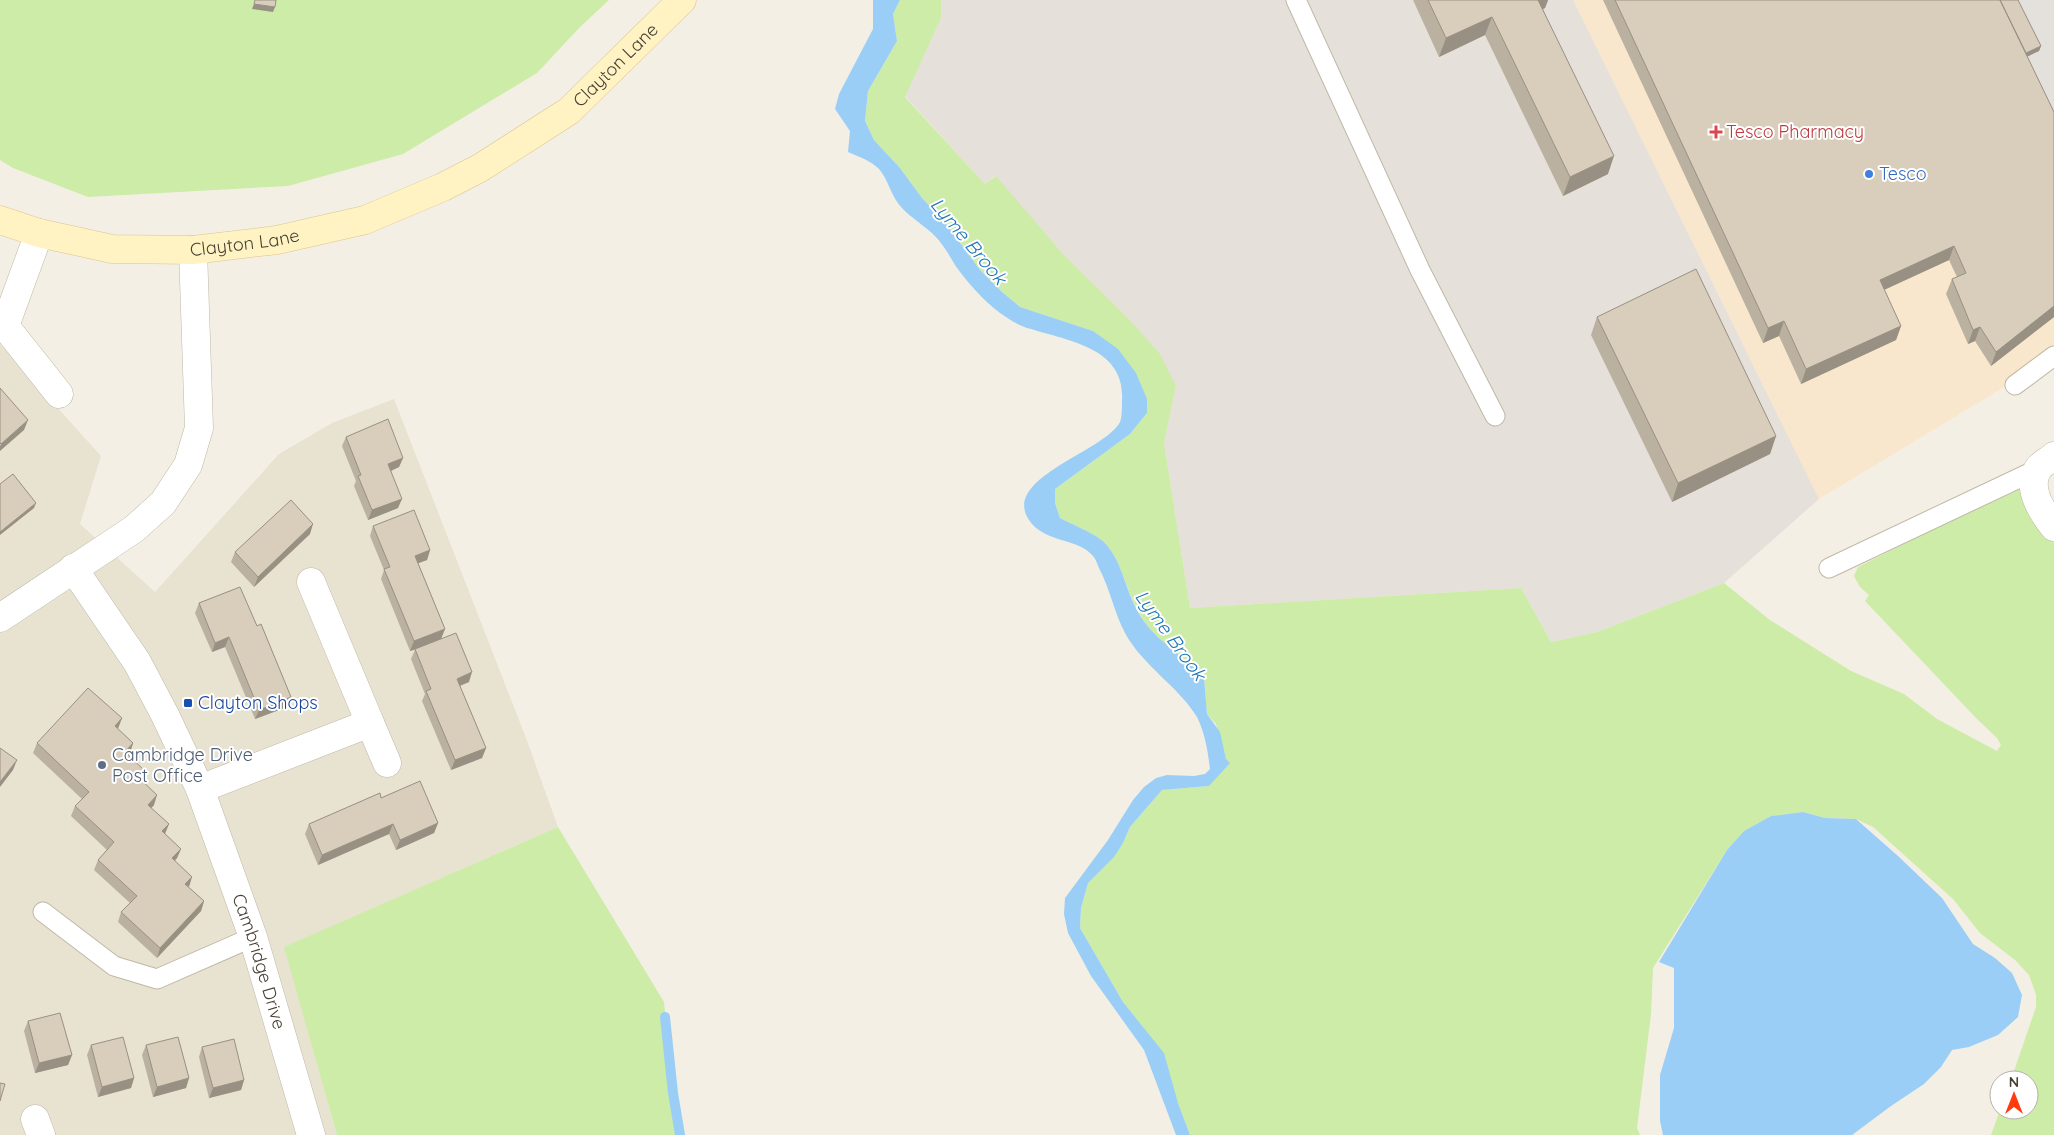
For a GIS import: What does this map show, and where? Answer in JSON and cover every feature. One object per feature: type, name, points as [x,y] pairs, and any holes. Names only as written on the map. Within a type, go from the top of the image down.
[{"type":"street","name":"Clayton Lane","points":[[0,618],[134,529],[164,503],[188,465],[199,428],[193,250],[277,240],[365,220],[443,187],[480,168],[570,111],[682,0]]},
{"type":"street","points":[[0,220],[39,233],[112,249],[193,250]]},
{"type":"street","points":[[39,233],[3,326],[59,394]]},
{"type":"street","points":[[2046,462],[2033,488],[2045,516],[2054,527]]},
{"type":"street","name":"Cambridge Drive","points":[[73,568],[137,662],[166,715],[200,789],[253,937],[311,1135]]},
{"type":"street","points":[[311,582],[387,763]]},
{"type":"street","points":[[200,789],[370,723]]},
{"type":"lane","points":[[1296,0],[1420,270],[1495,416]]},
{"type":"lane","points":[[2015,386],[2054,356]]},
{"type":"lane","points":[[1829,568],[2046,462]]},
{"type":"lane","points":[[42,912],[114,966],[158,979],[253,937]]},
{"type":"shaded area","points":[[941,0],[1573,0],[1819,499],[1724,583],[1597,632],[1551,642],[1521,588],[1190,608],[1164,443],[1176,386],[1128,318],[1063,254],[995,176],[985,184],[905,96],[941,18]]},
{"type":"shaded area","name":"Tesco","points":[[1573,0],[2054,0],[2054,357],[1819,499]]},
{"type":"shaded area","points":[[1988,0],[2054,0],[2054,116]]},
{"type":"shaded area","points":[[0,344],[101,456],[80,524],[155,592],[279,454],[332,423],[394,399],[526,738],[558,827],[285,947],[337,1135],[0,1135]]},
{"type":"green space","points":[[0,0],[609,0],[580,27],[537,73],[403,154],[288,186],[88,197],[13,168],[0,160]]},
{"type":"green space","points":[[900,0],[941,0],[941,18],[905,97],[985,184],[996,176],[1063,254],[1128,318],[1160,354],[1176,386],[1164,443],[1190,608],[1521,588],[1551,642],[1597,632],[1724,583],[1770,620],[1851,671],[1904,694],[1937,719],[1997,751],[2001,745],[1997,738],[1865,601],[1869,595],[1860,587],[1854,576],[1858,567],[2020,486],[2042,527],[2054,543],[2054,1135],[1991,1135],[1996,1120],[2039,1120],[2039,1070],[2014,1070],[2036,1007],[2036,995],[2029,975],[2015,960],[1980,933],[1953,899],[1873,827],[1856,819],[1825,818],[1803,812],[1771,816],[1744,831],[1727,850],[1653,968],[1651,1014],[1637,1128],[1640,1135],[1190,1135],[1178,1103],[1143,1027],[1123,1002],[1080,928],[1081,908],[1088,883],[1123,843],[1130,827],[1162,790],[1209,786],[1226,759],[1216,724],[1207,714],[1204,677],[1164,643],[1143,620],[1116,559],[1104,542],[1089,532],[1060,518],[1055,503],[1055,489],[1130,434],[1147,413],[1118,350],[1093,331],[1020,307],[1002,292],[980,270],[944,221],[922,198],[900,168],[874,140],[865,121],[868,91],[897,41],[893,14]]},
{"type":"green space","points":[[558,827],[664,1002],[673,1093],[680,1135],[337,1135],[284,947]]},
{"type":"water","points":[[873,0],[900,0],[893,14],[897,41],[868,91],[865,121],[874,140],[900,168],[922,198],[944,221],[980,270],[1002,292],[1020,307],[1093,331],[1118,349],[1136,373],[1147,399],[1147,413],[1130,434],[1055,489],[1055,503],[1060,518],[1089,532],[1104,542],[1111,550],[1121,569],[1137,611],[1143,620],[1164,643],[1204,677],[1207,714],[1220,732],[1226,759],[1230,763],[1209,786],[1162,790],[1130,827],[1114,857],[1088,883],[1081,908],[1080,928],[1123,1002],[1164,1053],[1178,1103],[1190,1135],[1176,1135],[1144,1050],[1091,976],[1068,933],[1064,914],[1065,898],[1144,787],[1156,778],[1167,775],[1194,776],[1205,774],[1210,769],[1204,736],[1200,723],[1190,706],[1132,645],[1118,617],[1094,557],[1087,550],[1079,546],[1043,533],[1029,520],[1024,505],[1029,491],[1041,478],[1095,444],[1110,433],[1120,422],[1122,415],[1121,383],[1115,369],[1105,358],[1092,350],[1078,343],[1022,326],[993,308],[965,278],[938,239],[901,207],[879,169],[868,161],[848,152],[850,131],[835,109],[839,94],[873,29]]},
{"type":"water","points":[[1803,812],[1825,818],[1856,819],[1898,856],[1942,898],[1973,944],[1995,958],[2012,973],[2022,995],[2018,1017],[1998,1035],[1969,1047],[1952,1050],[1941,1067],[1924,1084],[1852,1135],[1663,1135],[1660,1121],[1660,1075],[1674,1028],[1674,968],[1659,962],[1727,850],[1744,831],[1771,816]]},
{"type":"building","points":[[255,0],[276,0],[275,7],[254,4]]},
{"type":"building","points":[[1428,0],[1538,0],[1614,156],[1570,177],[1492,17],[1446,38]]},
{"type":"building","name":"Tesco","points":[[1615,0],[2000,0],[2054,112],[2054,306],[1996,352],[1980,327],[1973,330],[1952,279],[1966,273],[1954,246],[1880,280],[1901,326],[1806,369],[1784,321],[1768,328]]},
{"type":"building","points":[[2000,0],[2018,0],[2041,46],[2026,53]]},
{"type":"building","points":[[1696,269],[1776,436],[1678,483],[1597,317]]},
{"type":"building","points":[[0,388],[28,420],[1,444],[0,443]]},
{"type":"building","points":[[388,419],[403,458],[388,464],[402,499],[372,510],[358,476],[361,475],[346,437]]},
{"type":"building","points":[[13,474],[36,503],[0,532],[0,484]]},
{"type":"building","points":[[291,500],[313,524],[258,577],[235,552]]},
{"type":"building","points":[[414,510],[430,550],[415,556],[445,629],[414,641],[384,569],[390,567],[373,526]]},
{"type":"building","points":[[240,587],[257,626],[261,624],[291,697],[259,710],[229,637],[215,643],[199,603]]},
{"type":"building","points":[[456,633],[472,672],[457,679],[486,748],[455,760],[426,691],[431,689],[415,649]]},
{"type":"building","points":[[88,688],[122,718],[115,726],[133,743],[125,752],[145,771],[139,778],[157,795],[148,805],[169,824],[162,831],[181,849],[172,858],[192,877],[185,884],[204,901],[160,948],[121,912],[137,896],[98,860],[114,842],[75,806],[89,792],[37,743]]},
{"type":"building","points":[[0,748],[17,760],[0,782]]},
{"type":"building","points":[[420,781],[438,823],[400,840],[393,824],[322,855],[309,824],[380,793],[381,798]]},
{"type":"building","points":[[60,1013],[72,1055],[39,1063],[28,1021]]},
{"type":"building","points":[[123,1037],[134,1078],[102,1087],[91,1045]]},
{"type":"building","points":[[178,1037],[189,1078],[157,1087],[146,1045]]},
{"type":"building","points":[[234,1039],[244,1080],[213,1088],[202,1047]]},
{"type":"building","points":[[0,1083],[5,1084],[0,1101]]},
{"type":"waterway","points":[[665,1017],[673,1093],[680,1135]]},
{"type":"place","name":"Tesco Pharmacy","points":[[1716,132]]},
{"type":"place","name":"Tesco","points":[[1869,174]]},
{"type":"place","name":"Clayton Shops","points":[[188,703]]},
{"type":"place","name":"Cambridge Drive Post Office","points":[[102,765]]},
{"type":"water label","name":"Lyme Brook","points":[[969,241]]},
{"type":"water label","name":"Lyme Brook","points":[[1171,635]]}]
